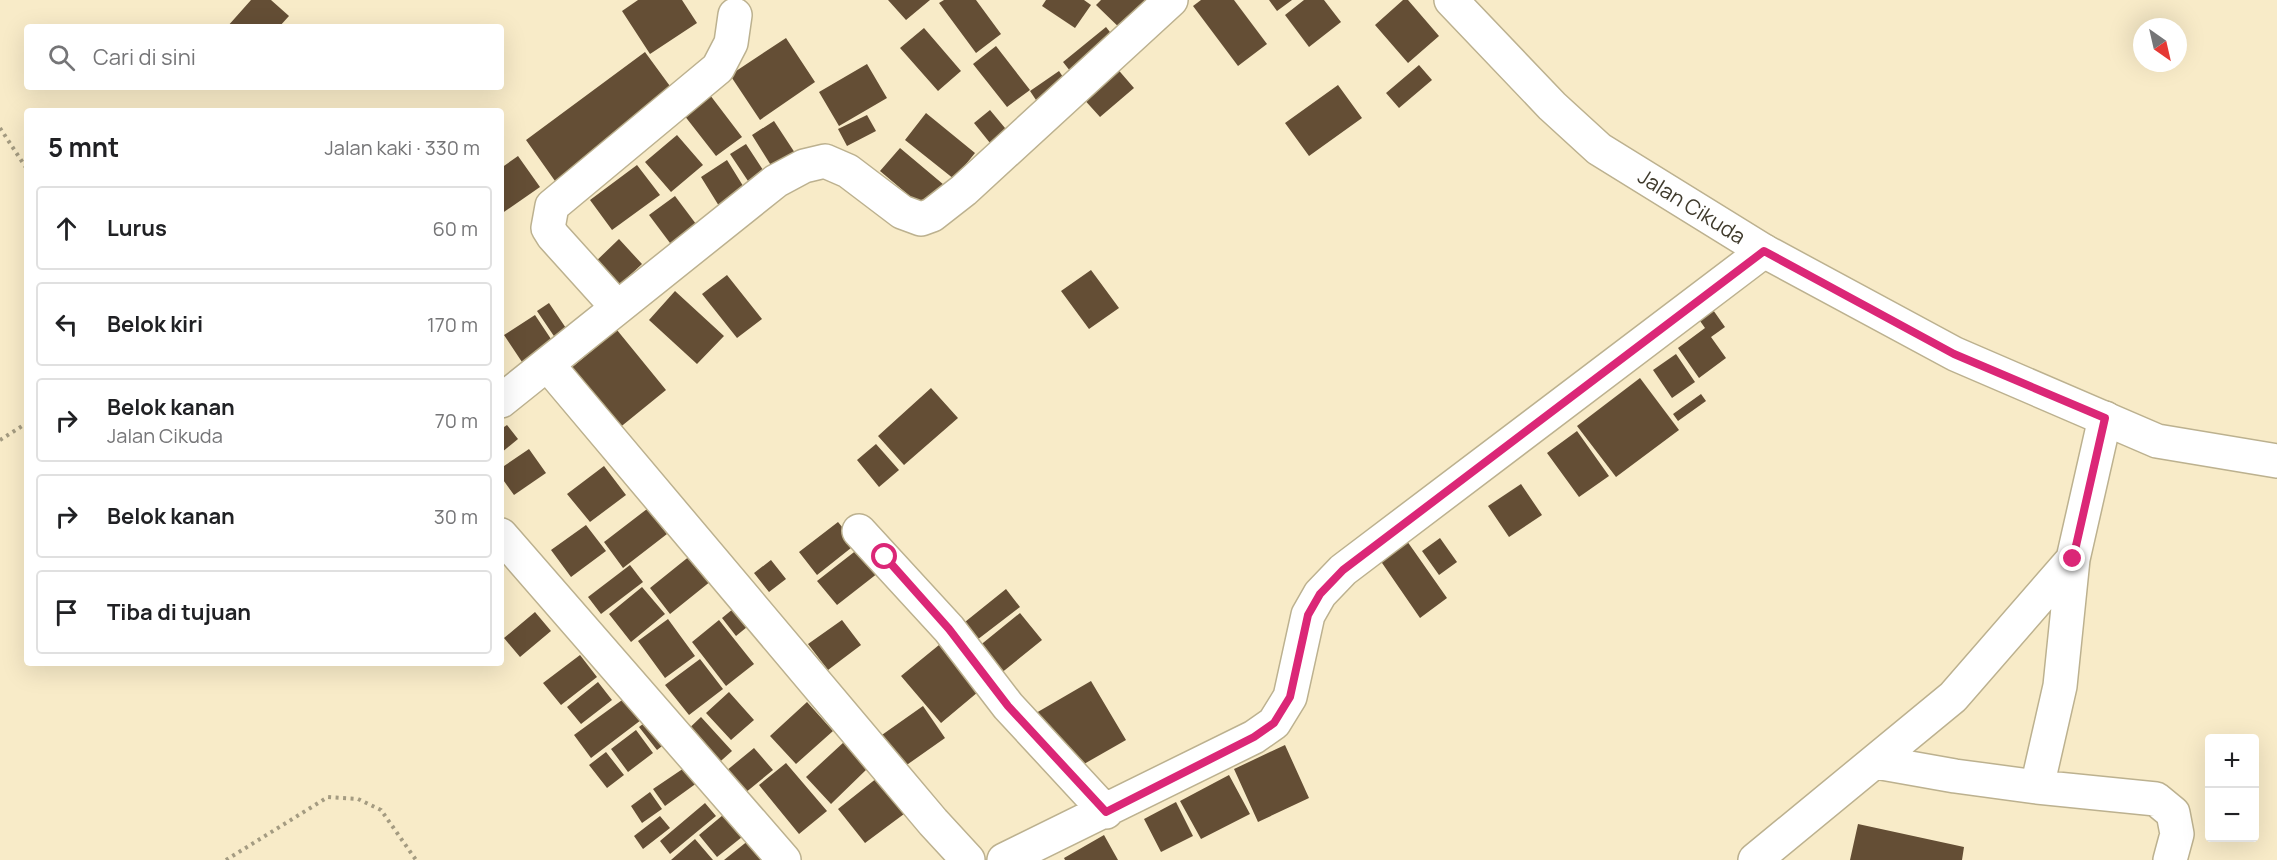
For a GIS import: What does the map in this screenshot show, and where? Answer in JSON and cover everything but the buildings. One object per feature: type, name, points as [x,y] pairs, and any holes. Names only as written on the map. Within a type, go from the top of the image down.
[{"type":"street","points":[[504,399],[776,181],[804,166],[825,161],[848,171],[902,212],[921,219],[932,215],[964,190],[1171,0]]},
{"type":"street","name":"Jalan Cikuda","points":[[1451,0],[1552,106],[1599,149],[1764,251],[1954,354],[2157,441],[2277,461]]},
{"type":"street","points":[[617,307],[553,236],[548,228],[552,206],[718,68],[731,43],[735,15]]},
{"type":"street","points":[[1004,860],[1106,812],[1254,737],[1274,723],[1290,697],[1308,615],[1320,594],[1343,570],[1764,251]]},
{"type":"street","points":[[547,364],[933,822],[968,860]]},
{"type":"street","points":[[2037,787],[2060,686],[2073,559],[2105,418]]},
{"type":"street","points":[[860,531],[949,629],[1008,706],[1106,812]]},
{"type":"street","points":[[504,539],[784,860]]},
{"type":"street","points":[[1755,860],[1953,697],[2073,559]]},
{"type":"street","points":[[1876,762],[2037,787],[2156,799],[2173,813],[2177,834],[2170,860]]},
{"type":"path","points":[[0,128],[24,164]]},
{"type":"path","points":[[0,440],[24,425]]},
{"type":"path","points":[[226,860],[328,797],[358,799],[381,810],[416,860]]},
{"type":"route","points":[[885,557],[949,629],[1008,706],[1106,812],[1254,737],[1274,723],[1290,697],[1308,615],[1320,594],[1343,570],[1764,251],[1954,354],[2105,418],[2073,559]]}]
